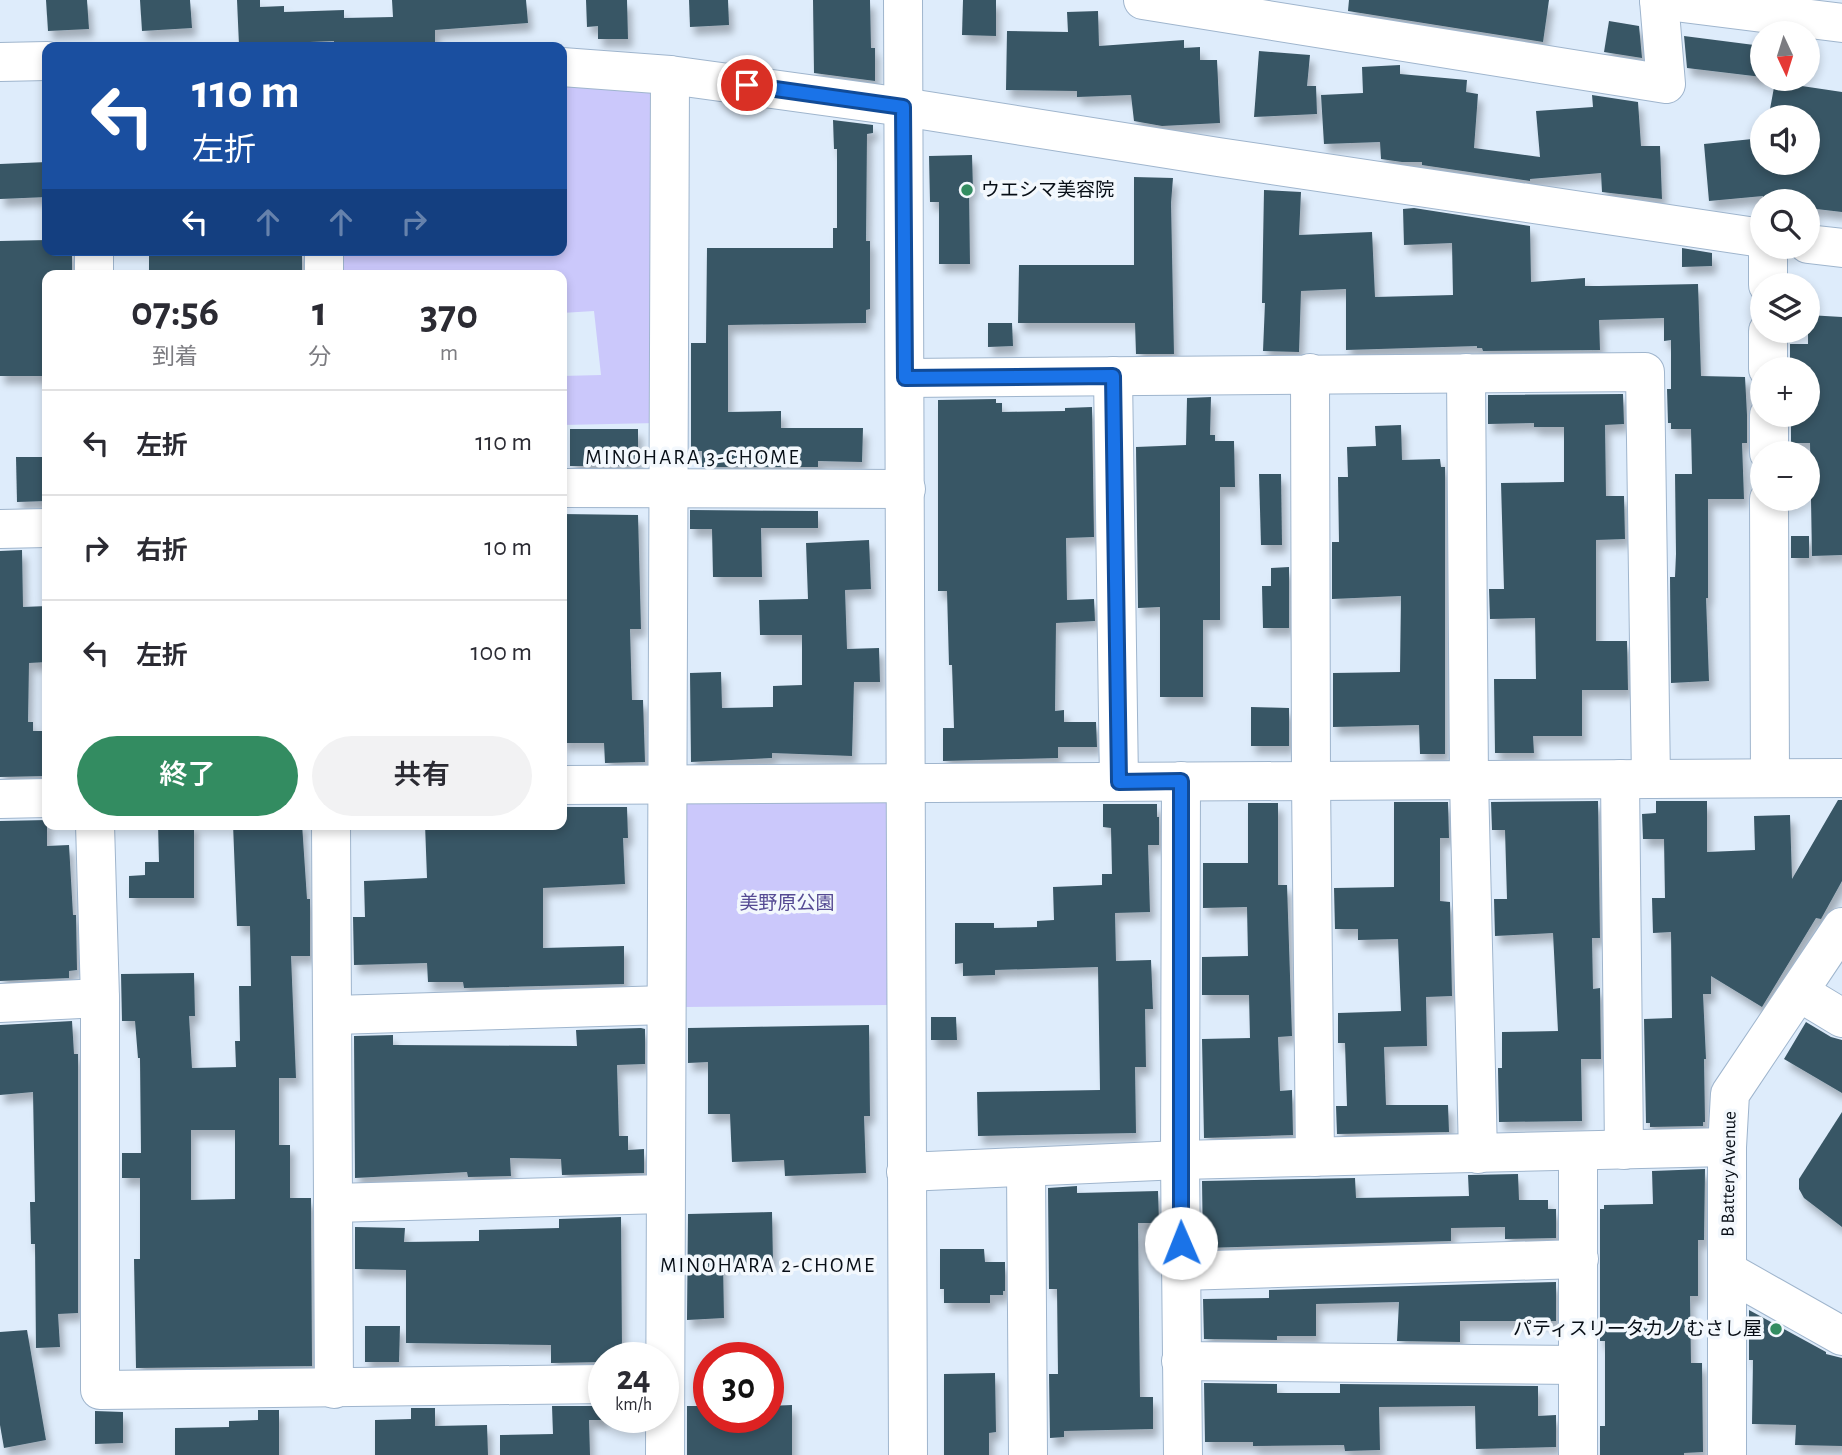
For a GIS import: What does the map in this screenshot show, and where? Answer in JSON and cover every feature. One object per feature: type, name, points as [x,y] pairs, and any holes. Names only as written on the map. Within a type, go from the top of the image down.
[{"type":"street","points":[[903,0],[908,1455]]},
{"type":"street","points":[[1166,2],[1666,84],[1659,0],[1842,23]]},
{"type":"street","points":[[0,62],[42,61]]},
{"type":"street","points":[[567,67],[670,75],[903,107],[1750,237]]},
{"type":"street","points":[[664,1342],[670,75]]},
{"type":"street","points":[[1820,245],[1842,248]]},
{"type":"street","points":[[905,378],[1644,372],[1636,779],[1624,1150]]},
{"type":"street","points":[[1310,373],[1315,1157]]},
{"type":"street","points":[[1466,373],[1469,780],[1478,1154]]},
{"type":"street","points":[[1113,376],[1119,782]]},
{"type":"street","points":[[567,488],[906,489]]},
{"type":"street","points":[[1769,511],[1770,778]]},
{"type":"street","points":[[0,529],[42,528]]},
{"type":"street","points":[[567,785],[1842,778]]},
{"type":"street","points":[[1181,781],[1180,1160],[1183,1455]]},
{"type":"street","points":[[0,799],[42,798]]},
{"type":"street","points":[[95,830],[100,998],[100,1390],[588,1384]]},
{"type":"street","points":[[331,830],[334,1389]]},
{"type":"street","name":"B Battery Avenue","points":[[1727,1455],[1727,1147],[1730,1094],[1842,927]]},
{"type":"street","points":[[1799,992],[1842,1018]]},
{"type":"street","points":[[0,1003],[100,998]]},
{"type":"street","points":[[334,1015],[666,1005]]},
{"type":"street","points":[[906,1172],[1180,1160],[1727,1147]]},
{"type":"street","points":[[1578,1152],[1578,1455]]},
{"type":"street","points":[[1026,1168],[1028,1455]]},
{"type":"street","points":[[334,1203],[664,1194]]},
{"type":"street","points":[[1181,1271],[1579,1259]]},
{"type":"street","points":[[1727,1271],[1842,1336]]},
{"type":"street","points":[[1181,1360],[1577,1365]]},
{"type":"street","points":[[665,1433],[665,1455]]},
{"type":"green space","points":[[567,82],[651,87],[657,423],[567,425],[567,376],[601,375],[594,311],[567,313],[567,270],[344,270],[344,256],[567,256]]},
{"type":"green space","name":"美野原公園","points":[[686,801],[887,801],[889,1005],[685,1007]]},
{"type":"building","points":[[46,0],[87,0],[89,29],[48,31]]},
{"type":"building","points":[[140,0],[190,0],[192,28],[142,31]]},
{"type":"building","points":[[237,0],[260,0],[260,7],[284,6],[284,12],[344,10],[344,18],[393,17],[392,0],[526,0],[528,23],[435,30],[435,42],[239,42]]},
{"type":"building","points":[[586,0],[627,0],[628,39],[598,39],[598,26],[587,27]]},
{"type":"building","points":[[689,0],[728,0],[729,25],[690,27]]},
{"type":"building","points":[[813,0],[870,0],[875,81],[814,73]]},
{"type":"building","points":[[963,0],[996,0],[996,36],[962,35]]},
{"type":"building","points":[[1349,0],[1549,0],[1543,42],[1348,11]]},
{"type":"building","points":[[1098,11],[1099,46],[1184,40],[1184,48],[1200,47],[1200,60],[1217,60],[1220,123],[1162,126],[1134,121],[1131,95],[1077,97],[1077,91],[1006,90],[1007,31],[1068,32],[1067,12]]},
{"type":"building","points":[[1609,21],[1639,26],[1642,58],[1604,52]]},
{"type":"building","points":[[1684,36],[1750,44],[1750,76],[1687,68]]},
{"type":"building","points":[[1259,51],[1310,55],[1307,86],[1316,86],[1317,114],[1254,117]]},
{"type":"building","points":[[1400,65],[1400,74],[1467,80],[1466,92],[1478,94],[1474,148],[1540,157],[1536,111],[1593,107],[1592,95],[1638,102],[1641,146],[1660,146],[1662,199],[1602,192],[1601,173],[1530,181],[1422,165],[1422,162],[1381,159],[1380,142],[1324,144],[1321,95],[1363,93],[1362,67]]},
{"type":"building","points":[[1820,89],[1842,92],[1842,212],[1820,209],[1820,189],[1750,189],[1750,197],[1709,201],[1704,144],[1750,139],[1750,175],[1820,175],[1820,105],[1771,105],[1773,91],[1820,91]]},
{"type":"building","points":[[833,120],[873,125],[873,133],[867,134],[866,241],[870,241],[870,309],[866,310],[866,323],[728,325],[728,412],[781,411],[781,428],[863,428],[862,462],[818,461],[818,467],[702,467],[702,451],[691,451],[691,343],[706,343],[707,248],[833,248],[833,228],[837,228],[837,149],[834,149]]},
{"type":"building","points":[[972,155],[973,190],[969,190],[970,264],[939,264],[939,202],[930,202],[929,156]]},
{"type":"building","points":[[42,162],[42,197],[0,199],[0,164]]},
{"type":"building","points":[[1134,177],[1173,178],[1171,203],[1174,354],[1136,354],[1135,323],[1018,323],[1019,265],[1134,265]]},
{"type":"building","points":[[1264,190],[1301,192],[1299,235],[1372,232],[1375,297],[1453,295],[1452,243],[1404,245],[1403,209],[1414,208],[1530,226],[1531,282],[1585,278],[1585,286],[1698,284],[1701,376],[1745,377],[1747,415],[1747,443],[1742,443],[1744,499],[1708,499],[1706,598],[1709,681],[1671,683],[1670,577],[1675,577],[1675,474],[1692,474],[1691,429],[1671,429],[1671,423],[1668,423],[1667,389],[1671,389],[1671,340],[1664,341],[1664,318],[1599,320],[1600,350],[1483,351],[1477,346],[1346,350],[1346,289],[1301,291],[1299,352],[1263,351]]},
{"type":"building","points":[[42,240],[42,256],[72,256],[72,270],[42,270],[42,376],[0,376],[0,241]]},
{"type":"building","points":[[1682,248],[1712,253],[1712,266],[1682,267]]},
{"type":"building","points":[[149,256],[302,256],[302,270],[149,270]]},
{"type":"building","points":[[1820,316],[1842,317],[1842,555],[1812,556],[1811,511],[1820,511],[1820,441],[1791,441],[1791,427],[1820,427],[1820,357],[1790,357],[1790,344],[1820,343]]},
{"type":"building","points":[[988,323],[1012,323],[1013,346],[988,347]]},
{"type":"building","points":[[1623,394],[1624,424],[1605,425],[1606,496],[1624,496],[1625,539],[1596,540],[1596,641],[1627,641],[1628,690],[1582,690],[1582,736],[1533,736],[1534,753],[1495,753],[1494,679],[1536,679],[1535,618],[1490,619],[1489,589],[1504,589],[1501,483],[1564,482],[1564,427],[1534,427],[1534,423],[1488,424],[1488,395]]},
{"type":"building","points":[[1211,397],[1210,435],[1215,435],[1215,441],[1234,441],[1235,487],[1220,487],[1220,620],[1203,620],[1203,697],[1160,697],[1160,607],[1138,608],[1136,447],[1186,445],[1187,398]]},
{"type":"building","points":[[996,399],[996,403],[1002,403],[1002,412],[1065,411],[1065,408],[1092,407],[1094,537],[1066,538],[1067,600],[1094,599],[1095,621],[1056,623],[1055,711],[1064,710],[1064,722],[1096,722],[1097,747],[1058,747],[1058,758],[943,761],[943,728],[954,728],[947,591],[938,591],[938,400]]},
{"type":"building","points":[[1401,425],[1402,460],[1440,459],[1441,467],[1445,467],[1445,754],[1420,754],[1419,725],[1333,727],[1333,673],[1400,672],[1401,596],[1332,599],[1332,542],[1339,542],[1338,477],[1348,477],[1347,447],[1376,446],[1375,426]]},
{"type":"building","points":[[570,429],[638,429],[638,466],[570,466]]},
{"type":"building","points":[[16,457],[42,457],[42,501],[17,502]]},
{"type":"building","points":[[1259,474],[1281,474],[1282,545],[1261,545]]},
{"type":"building","points":[[690,510],[818,511],[818,528],[761,528],[762,577],[713,577],[712,529],[690,529]]},
{"type":"building","points":[[567,514],[638,515],[641,629],[630,629],[632,700],[643,700],[645,762],[605,763],[604,743],[567,743]]},
{"type":"building","points":[[1791,536],[1809,536],[1809,558],[1791,558]]},
{"type":"building","points":[[869,540],[871,589],[845,590],[847,649],[879,648],[880,682],[854,682],[852,756],[772,753],[772,758],[691,762],[690,673],[721,672],[722,708],[773,707],[773,686],[802,685],[802,635],[760,635],[759,600],[808,599],[806,543]]},
{"type":"building","points":[[22,550],[23,607],[42,606],[42,662],[29,663],[28,722],[33,722],[33,731],[42,731],[42,776],[0,777],[0,551]]},
{"type":"building","points":[[1289,567],[1289,628],[1263,628],[1262,586],[1271,586],[1271,568]]},
{"type":"building","points":[[1251,707],[1289,708],[1289,746],[1251,746]]},
{"type":"building","points":[[1838,800],[1842,800],[1842,881],[1821,919],[1816,918],[1762,1007],[1711,976],[1711,994],[1703,994],[1706,1059],[1703,1126],[1650,1127],[1650,1123],[1646,1123],[1644,1019],[1672,1018],[1671,932],[1653,933],[1652,898],[1665,898],[1664,839],[1643,839],[1642,814],[1656,813],[1656,801],[1707,801],[1707,852],[1755,850],[1754,816],[1790,815],[1792,879]]},
{"type":"building","points":[[1598,801],[1600,938],[1592,938],[1593,989],[1600,988],[1601,1059],[1581,1059],[1582,1121],[1499,1122],[1498,1068],[1502,1068],[1502,1032],[1558,1031],[1553,933],[1495,936],[1494,899],[1507,899],[1505,830],[1492,830],[1491,802]]},
{"type":"building","points":[[1394,802],[1448,802],[1449,838],[1440,838],[1440,901],[1450,902],[1452,996],[1426,997],[1427,1046],[1384,1047],[1386,1105],[1448,1105],[1449,1132],[1337,1134],[1336,1106],[1347,1106],[1345,1043],[1338,1043],[1338,1013],[1401,1011],[1398,939],[1358,940],[1358,929],[1335,929],[1334,888],[1394,887]]},
{"type":"building","points":[[1248,803],[1278,803],[1278,885],[1287,885],[1292,1036],[1278,1037],[1280,1091],[1292,1090],[1293,1135],[1204,1138],[1202,1039],[1250,1038],[1249,995],[1202,995],[1202,957],[1248,956],[1247,907],[1203,908],[1203,863],[1248,863]]},
{"type":"building","points":[[1103,804],[1157,804],[1159,817],[1159,845],[1148,845],[1150,912],[1115,913],[1116,961],[1151,960],[1153,1009],[1145,1009],[1146,1067],[1135,1067],[1136,1133],[978,1136],[977,1092],[1100,1090],[1098,967],[995,970],[995,975],[963,976],[963,963],[955,964],[955,923],[994,923],[994,928],[1037,927],[1037,921],[1054,920],[1053,887],[1102,885],[1102,874],[1112,874],[1111,828],[1103,827]]},
{"type":"building","points":[[567,807],[627,807],[628,838],[623,838],[625,884],[543,888],[543,948],[624,946],[624,984],[464,988],[463,982],[428,982],[427,963],[354,965],[353,917],[365,917],[364,881],[427,878],[425,830],[567,830]]},
{"type":"building","points":[[42,820],[42,830],[47,830],[47,846],[69,845],[73,915],[76,915],[77,970],[69,971],[69,978],[0,981],[0,821]]},
{"type":"building","points":[[158,830],[194,830],[194,898],[129,898],[129,876],[145,875],[145,862],[159,862]]},
{"type":"building","points":[[233,830],[302,830],[307,899],[310,899],[310,956],[291,956],[296,1078],[279,1078],[279,1145],[290,1145],[290,1198],[311,1198],[312,1366],[136,1368],[134,1259],[140,1259],[140,1178],[122,1178],[122,1153],[141,1153],[140,1058],[135,1021],[122,1021],[121,974],[194,973],[195,1016],[189,1016],[192,1068],[236,1067],[235,1041],[240,1041],[239,986],[251,986],[250,926],[237,926]],"holes":[[[191,1130],[235,1130],[235,1199],[191,1200]]]},
{"type":"building","points":[[931,1017],[956,1017],[957,1040],[931,1040]]},
{"type":"building","points":[[72,1021],[74,1054],[78,1054],[78,1313],[58,1314],[60,1347],[36,1348],[35,1244],[31,1244],[30,1202],[35,1202],[33,1092],[0,1095],[0,1025]]},
{"type":"building","points":[[1806,1022],[1831,1037],[1842,1040],[1842,1093],[1784,1059]]},
{"type":"building","points":[[869,1025],[870,1116],[864,1116],[866,1173],[785,1176],[784,1160],[732,1162],[730,1114],[708,1114],[708,1062],[688,1063],[688,1028]]},
{"type":"building","points":[[645,1029],[645,1064],[617,1065],[619,1136],[628,1136],[628,1150],[644,1149],[644,1173],[562,1175],[561,1159],[510,1158],[511,1176],[468,1177],[467,1172],[355,1178],[354,1036],[393,1035],[393,1045],[577,1046],[576,1030]]},
{"type":"building","points":[[1842,1112],[1842,1227],[1804,1198],[1799,1189],[1799,1179]]},
{"type":"building","points":[[1705,1169],[1704,1240],[1698,1240],[1698,1296],[1690,1296],[1691,1363],[1702,1363],[1703,1452],[1684,1455],[1600,1455],[1600,1426],[1605,1426],[1605,1341],[1600,1341],[1600,1209],[1604,1209],[1604,1205],[1653,1204],[1652,1171]]},
{"type":"building","points":[[1518,1174],[1519,1200],[1548,1200],[1548,1209],[1556,1209],[1556,1238],[1505,1239],[1505,1227],[1451,1228],[1451,1241],[1203,1248],[1202,1181],[1355,1178],[1356,1198],[1469,1196],[1468,1175]]},
{"type":"building","points":[[1077,1186],[1077,1193],[1158,1191],[1159,1223],[1138,1223],[1140,1397],[1153,1397],[1153,1429],[1064,1431],[1064,1437],[1050,1438],[1049,1374],[1058,1374],[1057,1289],[1049,1289],[1048,1188]]},
{"type":"building","points":[[772,1212],[773,1262],[723,1263],[724,1318],[687,1320],[688,1214]]},
{"type":"building","points":[[621,1217],[622,1342],[588,1342],[588,1362],[551,1363],[551,1345],[406,1343],[406,1270],[355,1269],[355,1227],[405,1228],[404,1242],[479,1241],[479,1230],[559,1228],[559,1219]]},
{"type":"building","points":[[940,1249],[984,1249],[985,1262],[1005,1262],[1003,1295],[990,1295],[990,1303],[944,1303],[944,1289],[940,1289]]},
{"type":"building","points":[[1556,1282],[1556,1321],[1460,1321],[1460,1342],[1397,1341],[1399,1302],[1316,1304],[1316,1336],[1277,1336],[1277,1340],[1204,1339],[1203,1299],[1269,1298],[1269,1290]]},
{"type":"building","points":[[1749,1310],[1826,1354],[1842,1358],[1842,1446],[1795,1445],[1796,1425],[1752,1424],[1753,1360],[1749,1360]]},
{"type":"building","points":[[365,1326],[400,1326],[399,1362],[365,1362]]},
{"type":"building","points":[[27,1330],[46,1440],[4,1448],[0,1425],[0,1332]]},
{"type":"building","points":[[995,1373],[996,1432],[989,1433],[989,1455],[944,1455],[944,1374]]},
{"type":"building","points":[[1204,1383],[1277,1384],[1277,1393],[1340,1393],[1340,1384],[1538,1386],[1538,1416],[1556,1415],[1556,1447],[1476,1449],[1475,1406],[1379,1407],[1380,1450],[1345,1451],[1344,1445],[1253,1446],[1253,1442],[1205,1442]]},
{"type":"building","points":[[784,1405],[792,1405],[792,1455],[687,1455],[687,1406],[693,1406],[693,1433],[784,1433]]},
{"type":"building","points":[[552,1406],[588,1406],[590,1455],[500,1455],[500,1435],[553,1434]]},
{"type":"building","points":[[411,1408],[435,1408],[435,1426],[487,1425],[488,1455],[375,1455],[375,1420],[411,1419]]},
{"type":"building","points":[[258,1410],[279,1410],[279,1455],[175,1455],[175,1428],[229,1427],[229,1421],[258,1420]]},
{"type":"building","points":[[95,1411],[123,1412],[123,1443],[95,1444]]},
{"type":"place","name":"ウエシマ美容院","points":[[967,190]]},
{"type":"place","name":"パティスリータカノ むさし屋","points":[[1776,1329]]},
{"type":"district","name":"MINOHARA 3-CHOME","points":[[693,457]]},
{"type":"district","name":"MINOHARA 2-CHOME","points":[[768,1265]]},
{"type":"route","points":[[747,85],[903,107],[905,378],[1113,376],[1119,782],[1181,781],[1181,1243]]}]
